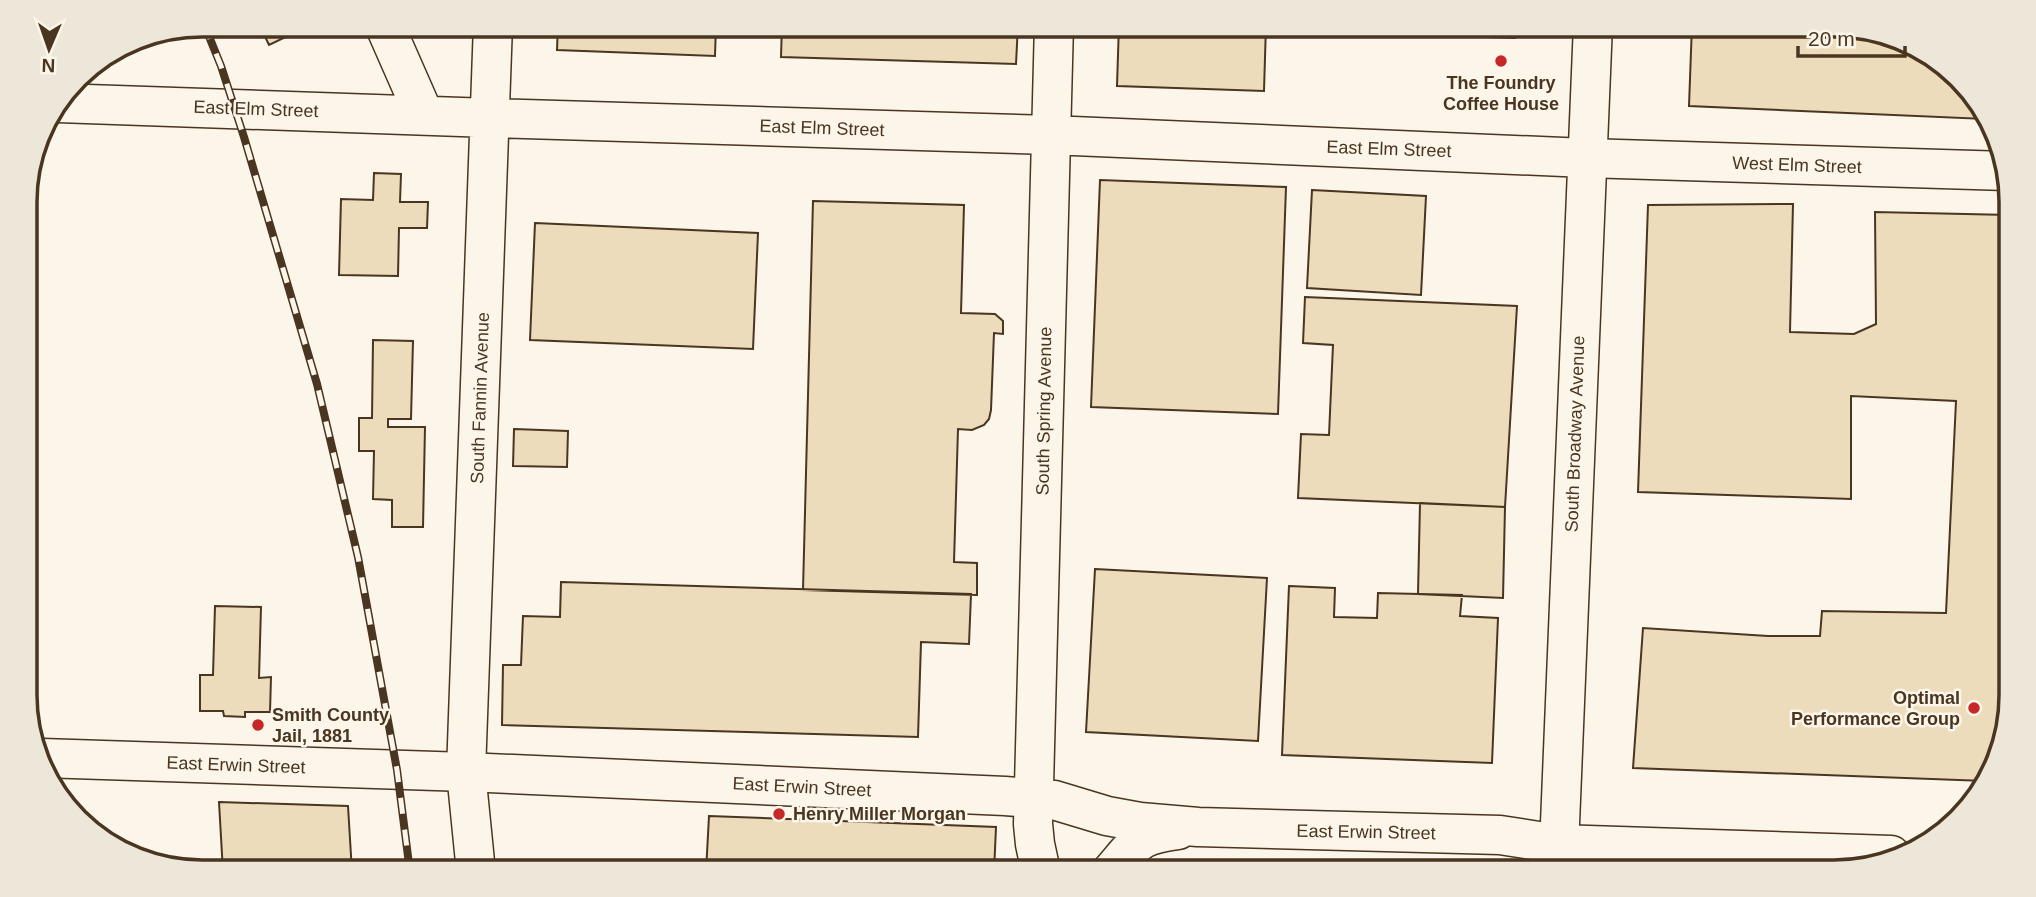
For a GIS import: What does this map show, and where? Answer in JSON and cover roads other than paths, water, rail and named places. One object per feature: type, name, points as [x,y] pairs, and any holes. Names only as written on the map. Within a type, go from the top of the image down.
[{"type":"street","points":[[390,37],[424,115]]},
{"type":"street","name":"South Fannin Avenue","points":[[475,860],[466,772],[493,37]]},
{"type":"street","name":"South Spring Avenue","points":[[1038,860],[1034,844],[1034,798],[1054,37]]},
{"type":"street","name":"South Broadway Avenue","points":[[1558,858],[1592,37]]},
{"type":"street","name":"East Elm Street","points":[[69,103],[1050,135],[1586,158]]},
{"type":"street","name":"West Elm Street","points":[[1586,158],[1996,171]]},
{"type":"street","name":"East Erwin Street","points":[[49,758],[466,772],[1034,798],[1054,800],[1107,817],[1198,827],[1500,835],[1558,858],[1871,856]]},
{"type":"street","points":[[1121,860],[1139,840],[1148,835],[1198,827]]},
{"type":"railway","points":[[209,37],[244,137],[317,384],[358,557],[397,770],[408,860]]},
{"type":"place","name":"The Foundry Coffee House","points":[[1501,61]]},
{"type":"place","name":"Optimal Performance Group","points":[[1974,708]]},
{"type":"place","name":"Smith County Jail, 1881","points":[[258,725]]},
{"type":"place","name":"Henry Miller Morgan","points":[[779,814]]}]
